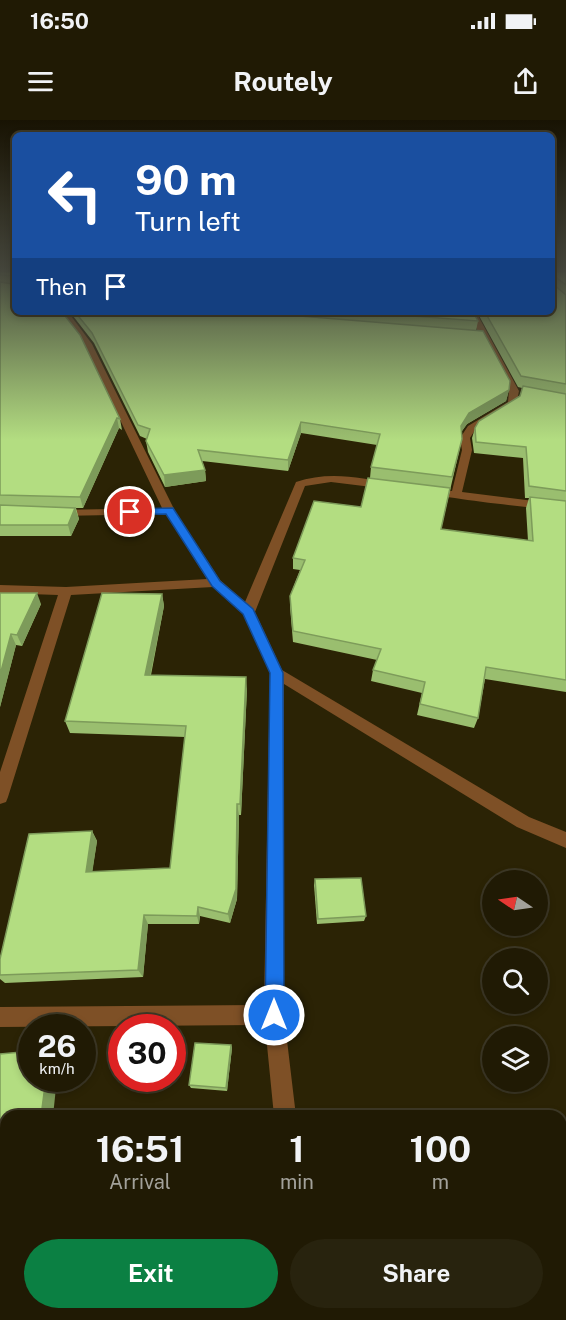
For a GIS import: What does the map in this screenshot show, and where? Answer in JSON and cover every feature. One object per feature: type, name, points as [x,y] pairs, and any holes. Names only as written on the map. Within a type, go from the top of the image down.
[{"type":"street","points":[[76,328],[88,344],[169,511],[216,584],[248,612],[277,673],[274,1015],[284,1110]]},
{"type":"street","points":[[456,495],[467,450],[465,438],[471,428],[513,403],[519,392],[481,328]]},
{"type":"street","points":[[475,336],[486,337]]},
{"type":"street","points":[[248,612],[300,484],[310,479],[322,478],[566,508]]},
{"type":"street","points":[[47,513],[169,511]]},
{"type":"street","points":[[0,589],[66,591],[216,584]]},
{"type":"street","points":[[0,797],[66,591]]},
{"type":"street","points":[[277,673],[522,822],[566,840]]},
{"type":"street","points":[[0,1017],[274,1015]]},
{"type":"building","points":[[0,328],[75,328],[120,419],[117,418],[80,497],[0,495]]},
{"type":"building","points":[[88,328],[446,328],[483,331],[510,381],[509,390],[469,413],[461,426],[462,439],[452,477],[371,467],[380,434],[301,422],[288,460],[198,450],[205,470],[164,475],[146,441],[150,429],[138,425]]},
{"type":"building","points":[[494,328],[566,328],[566,384],[521,376]]},
{"type":"building","points":[[523,386],[566,394],[566,491],[529,486],[526,447],[476,442],[475,428],[479,421],[520,396]]},
{"type":"building","points":[[368,478],[450,488],[441,529],[533,541],[530,497],[566,501],[566,680],[486,667],[478,718],[420,704],[425,682],[373,670],[381,649],[293,631],[290,596],[305,560],[293,558],[314,501],[361,507]]},
{"type":"building","points":[[0,505],[75,508],[68,525],[0,525]]},
{"type":"building","points":[[0,593],[37,593],[17,635],[11,634],[0,675]]},
{"type":"building","points":[[102,593],[162,594],[145,675],[246,677],[240,804],[237,804],[236,889],[228,914],[198,907],[197,916],[144,915],[138,970],[0,975],[0,959],[29,834],[92,831],[86,872],[170,868],[186,726],[65,721]]},
{"type":"building","points":[[361,878],[366,916],[318,919],[315,879]]},
{"type":"building","points":[[195,1043],[231,1045],[226,1088],[189,1085]]},
{"type":"building","points":[[18,1052],[18,1092],[44,1092],[42,1110],[0,1110],[0,1054]]},
{"type":"route","points":[[130,512],[169,511],[216,584],[248,612],[277,673],[274,1015]]}]
